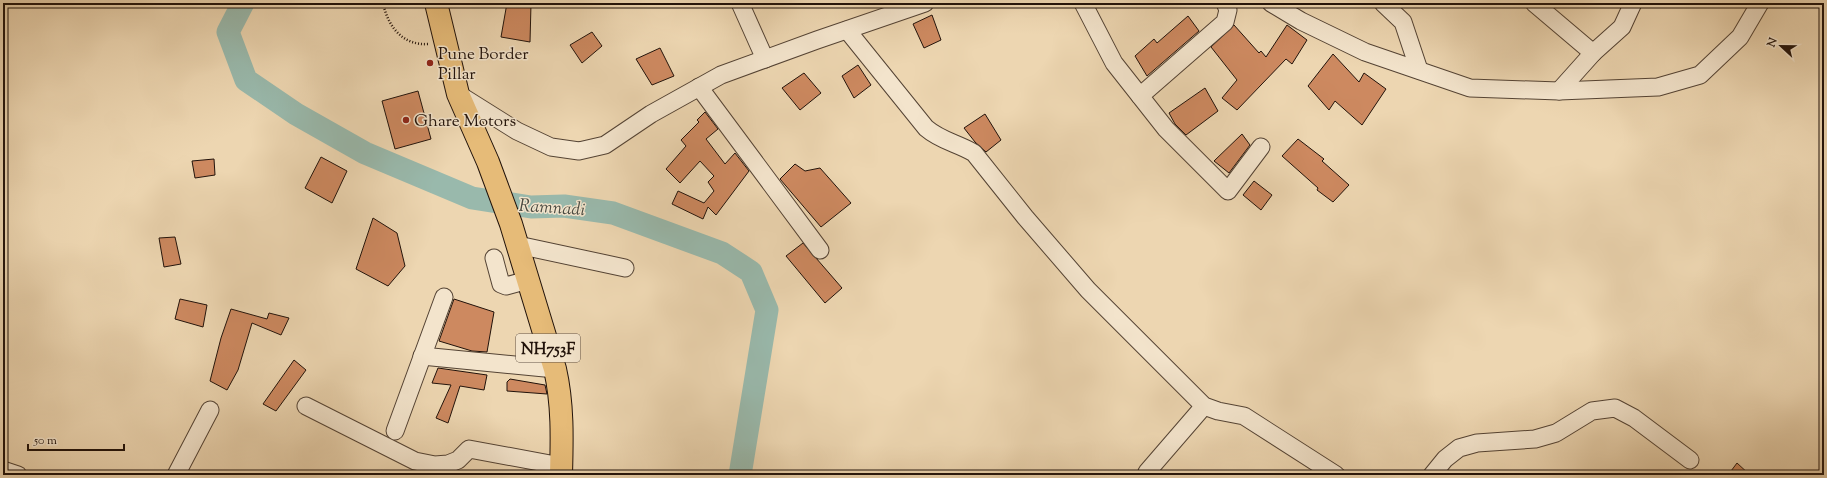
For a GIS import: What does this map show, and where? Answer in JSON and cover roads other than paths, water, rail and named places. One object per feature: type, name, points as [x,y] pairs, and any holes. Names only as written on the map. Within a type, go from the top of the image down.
[{"type":"main road","name":"NH753F","points":[[436,3],[458,94],[488,162],[511,224],[555,369],[560,388],[562,437],[561,470]]},
{"type":"street","points":[[740,3],[765,59]]},
{"type":"street","points":[[458,94],[516,131],[551,146],[579,151],[605,145],[651,114],[721,75],[925,3]]},
{"type":"street","points":[[1084,3],[1114,63],[1166,129],[1228,191],[1261,147]]},
{"type":"street","points":[[1140,96],[1225,22],[1228,10],[1225,3]]},
{"type":"street","points":[[1271,3],[1301,20],[1365,52],[1470,88],[1558,91],[1658,87],[1700,75],[1740,37],[1760,3]]},
{"type":"street","points":[[1383,3],[1403,22],[1419,70]]},
{"type":"street","points":[[1534,3],[1593,53]]},
{"type":"street","points":[[1558,91],[1593,53],[1622,27],[1633,3]]},
{"type":"street","points":[[847,30],[926,128],[936,137],[963,147],[974,153],[1025,217],[1088,290],[1204,406],[1218,411],[1244,416],[1336,475]]},
{"type":"street","points":[[699,87],[820,250]]},
{"type":"street","points":[[518,245],[625,268]]},
{"type":"street","points":[[494,258],[501,284],[506,286],[528,280]]},
{"type":"street","points":[[395,431],[444,297]]},
{"type":"street","points":[[422,356],[555,369]]},
{"type":"street","points":[[306,406],[415,461],[435,465],[448,464],[458,460],[469,449],[561,470]]},
{"type":"street","points":[[1147,472],[1204,406]]},
{"type":"street","points":[[1432,475],[1445,459],[1459,448],[1477,443],[1535,439],[1556,433],[1592,411],[1615,408],[1634,418],[1690,460]]},
{"type":"street","points":[[176,475],[210,410]]},
{"type":"street","points":[[3,470],[18,475]]},
{"type":"waterway","name":"Ramnadi","points":[[243,3],[228,32],[246,80],[296,114],[365,153],[472,198],[531,207],[564,206],[613,213],[722,253],[751,272],[767,310],[740,475]]},
{"type":"place","name":"Pune Border Pillar","points":[[430,63]]},
{"type":"place","name":"Ghare Motors","points":[[406,120]]}]
